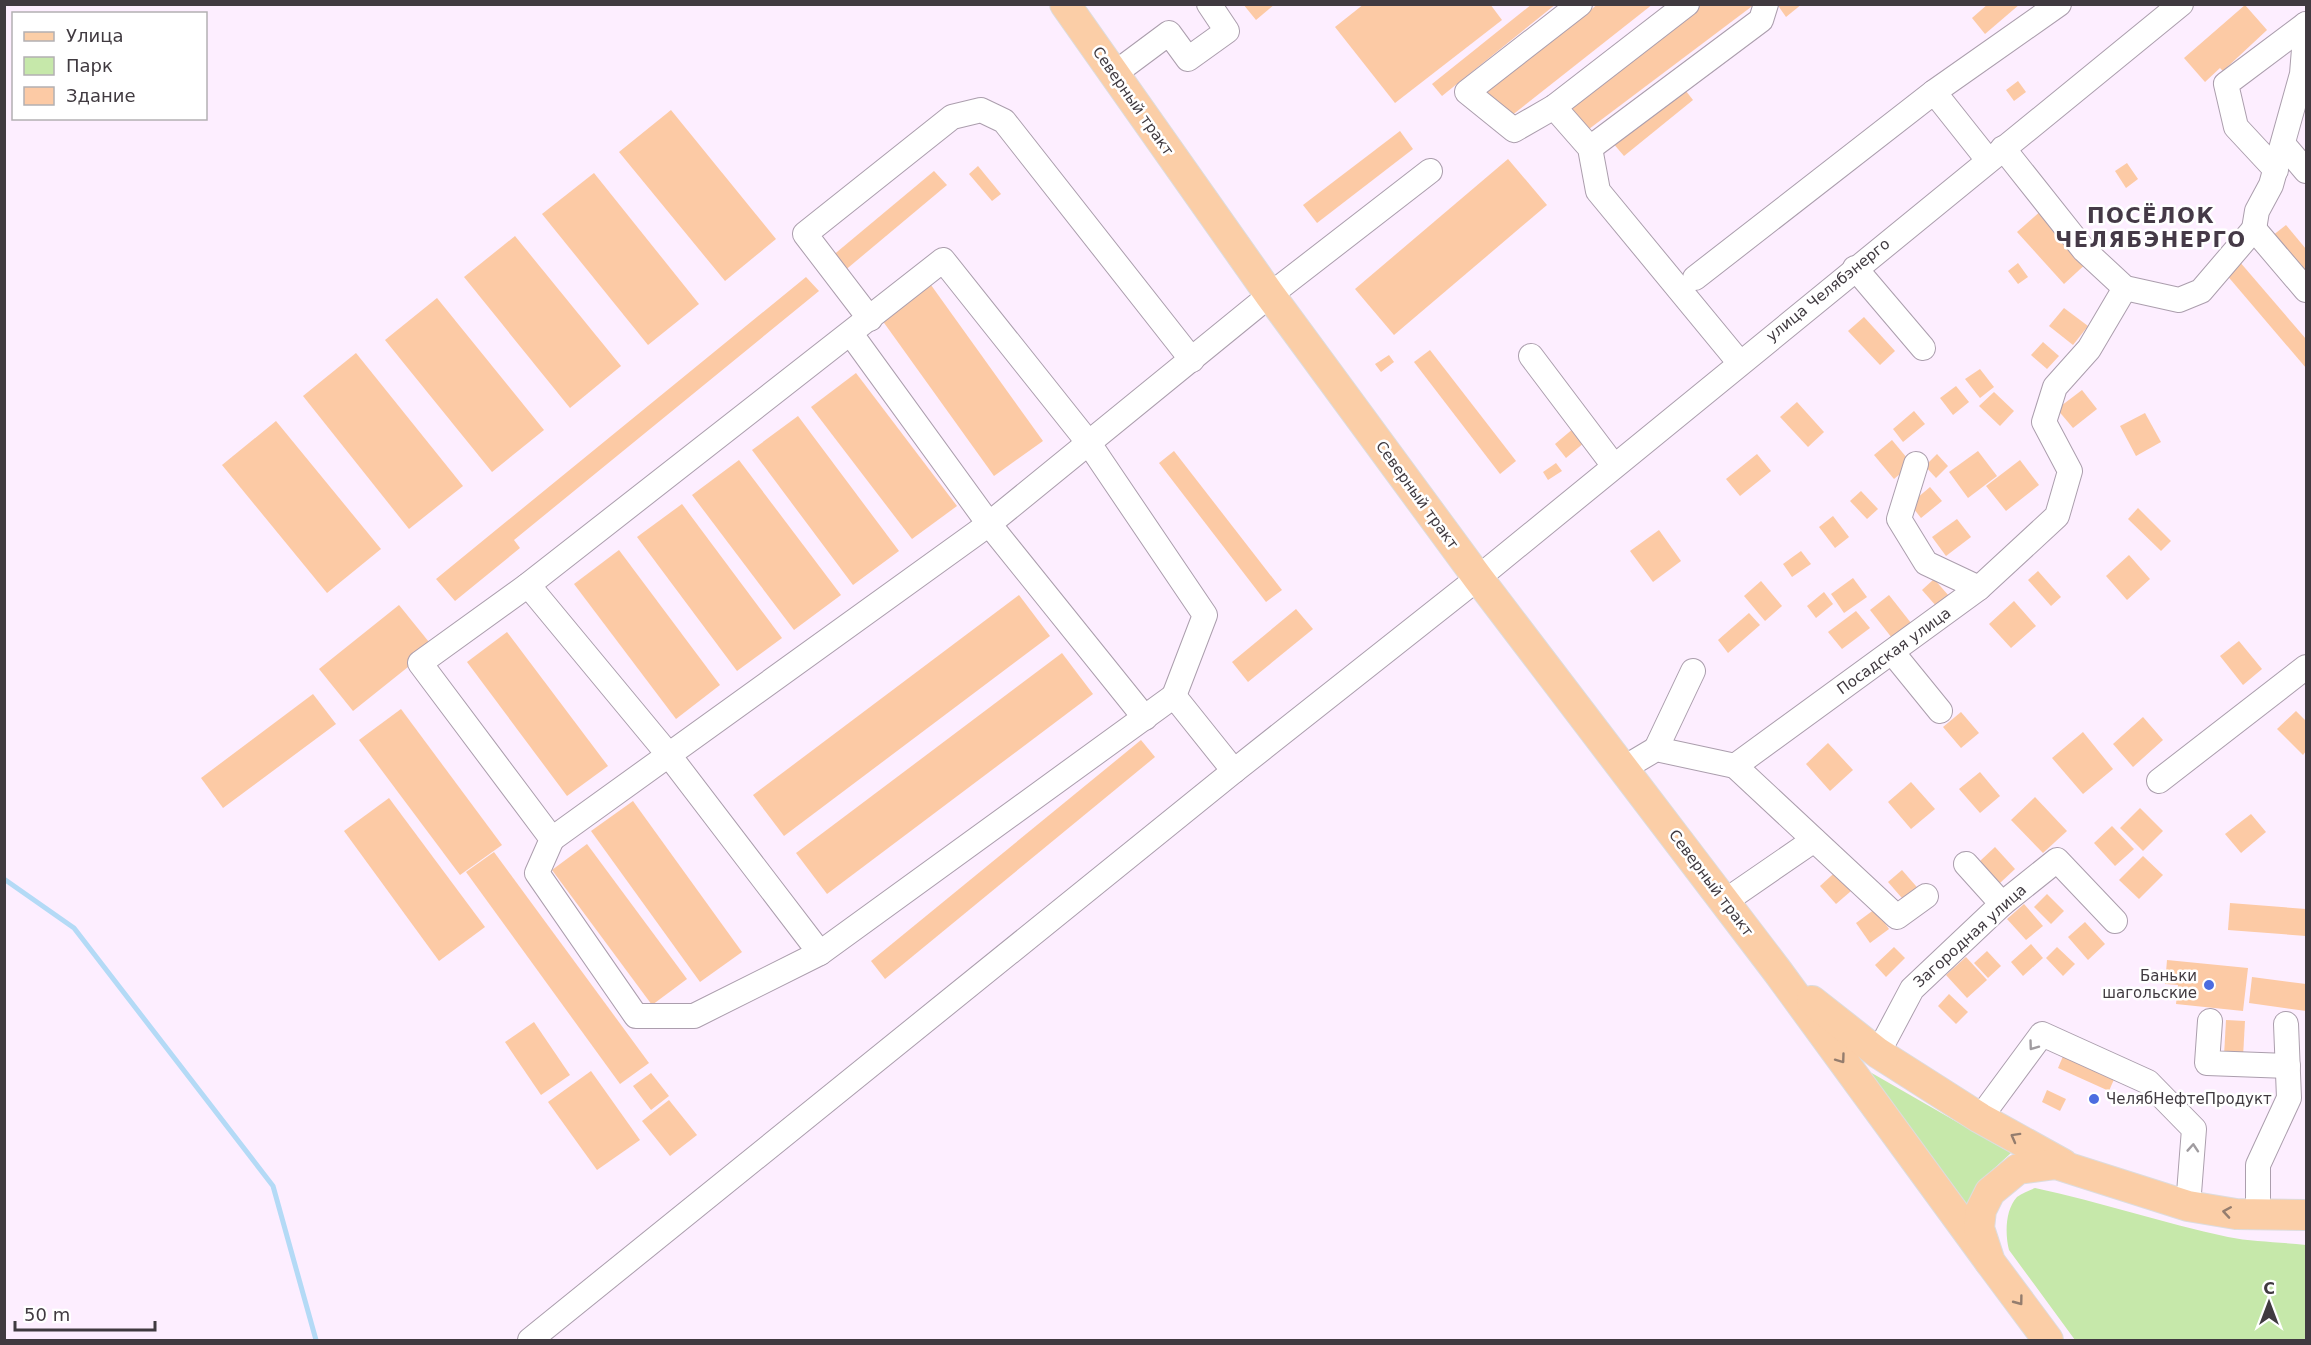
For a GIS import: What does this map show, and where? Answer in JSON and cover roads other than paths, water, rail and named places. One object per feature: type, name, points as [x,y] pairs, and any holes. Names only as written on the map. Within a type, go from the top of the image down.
[{"type":"main road","name":"Северный тракт","points":[[1065,4],[1270,295],[1478,578],[1782,978],[2048,1341]]},
{"type":"main road","name":"Северный тракт","points":[[1782,978],[1878,1053],[1980,1118],[2066,1166]]},
{"type":"main road","points":[[1990,1262],[1979,1228],[1981,1210],[1990,1192],[2018,1168],[2036,1164],[2066,1166],[2188,1206],[2258,1215],[2307,1215]]},
{"type":"street","points":[[1114,74],[1169,33],[1188,59],[1227,31],[1209,4]]},
{"type":"street","points":[[1580,4],[1467,92],[1514,130],[1554,107],[1687,4]]},
{"type":"street","points":[[1590,148],[1761,20],[1766,4]]},
{"type":"street","points":[[1695,278],[1934,92],[2059,4]]},
{"type":"street","name":"улица Челябэнерго","points":[[530,1341],[1234,771],[1478,578],[1739,362],[2181,4]]},
{"type":"street","points":[[1934,92],[1996,154],[2084,250],[2125,288],[2179,300],[2190,298],[2201,291],[2254,229],[2257,211],[2271,186],[2305,74],[2306,24]]},
{"type":"street","points":[[2276,170],[2236,127],[2226,84],[2306,24]]},
{"type":"street","points":[[1554,107],[1590,148],[1598,191],[1739,362]]},
{"type":"street","points":[[870,318],[805,234],[952,117],[981,110],[1004,121],[1192,360]]},
{"type":"street","points":[[2283,144],[2307,171]]},
{"type":"street","points":[[552,839],[420,663],[528,585],[944,260],[1088,442],[1205,615],[1174,696],[820,954],[694,1016],[636,1016],[537,873],[552,839],[988,524],[1088,442],[1192,360],[1270,295],[1430,171]]},
{"type":"street","points":[[2254,229],[2307,290]]},
{"type":"street","points":[[1855,268],[1923,348]]},
{"type":"street","name":"Посадская улица","points":[[1735,766],[1979,588],[2057,516],[2070,471],[2044,422],[2055,387],[2089,349],[2125,288]]},
{"type":"street","points":[[851,334],[988,524],[1144,718]]},
{"type":"street","points":[[1531,356],[1614,466]]},
{"type":"street","points":[[1916,464],[1899,519],[1926,563],[1979,588]]},
{"type":"street","points":[[528,585],[668,754],[820,954]]},
{"type":"street","points":[[1892,652],[1940,711]]},
{"type":"street","points":[[2159,781],[2307,667]]},
{"type":"street","points":[[1624,768],[1656,749],[1693,671]]},
{"type":"street","points":[[1174,696],[1234,771]]},
{"type":"street","points":[[1656,749],[1735,766],[1897,917],[1926,896]]},
{"type":"street","points":[[1724,902],[1815,840]]},
{"type":"street","name":"Загородная улица","points":[[1878,1053],[1912,989],[2002,904],[2057,860],[2115,921]]},
{"type":"street","points":[[1966,864],[2002,904]]},
{"type":"street","points":[[2210,1021],[2207,1063],[2288,1066]]},
{"type":"street","points":[[2258,1215],[2258,1165],[2289,1098],[2286,1024]]},
{"type":"street","points":[[1980,1118],[2042,1034],[2148,1082],[2194,1129],[2188,1206]]},
{"type":"waterway","points":[[4,879],[74,928],[273,1186],[316,1340]]},
{"type":"place","name":"Баньки шагольские","points":[[2209,985]]},
{"type":"place","name":"ЧелябНефтеПродукт","points":[[2094,1099]]},
{"type":"district","name":"ПОСЁЛОК ЧЕЛЯБЭНЕРГО","points":[[2151,228]]}]
